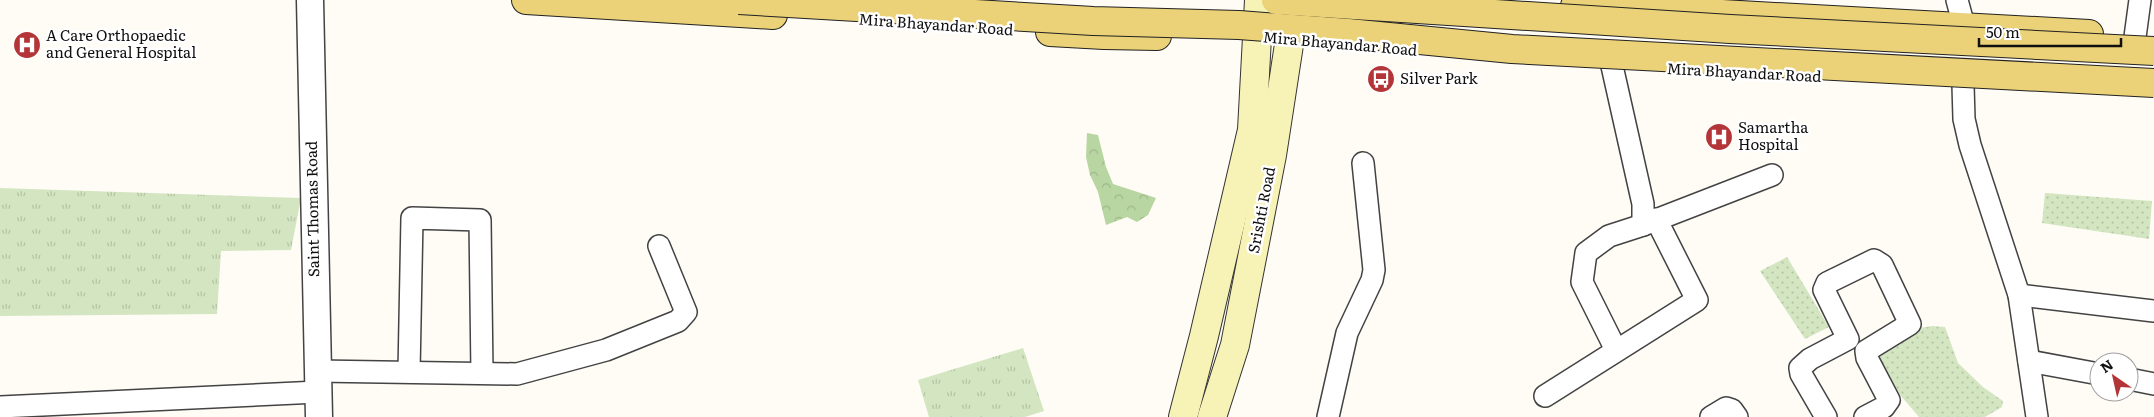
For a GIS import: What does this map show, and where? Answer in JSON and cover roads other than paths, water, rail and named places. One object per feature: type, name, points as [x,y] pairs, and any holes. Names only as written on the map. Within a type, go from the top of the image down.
[{"type":"main road","name":"Mira Bhayandar Road","points":[[526,0],[1104,36],[1258,36],[1505,60],[2154,96]]},
{"type":"main road","points":[[739,0],[1093,21],[1239,25],[1348,33],[1512,49],[2154,83]]},
{"type":"main road","name":"Srishti Road","points":[[1182,417],[1204,336],[1252,130],[1258,36],[1258,0]]},
{"type":"main road","points":[[1276,0],[1730,29],[2148,42]]},
{"type":"main road","name":"Srishti Road","points":[[1212,417],[1235,345],[1272,155],[1294,0]]},
{"type":"main road","points":[[1489,0],[1964,26],[2148,42]]},
{"type":"main road","points":[[1204,336],[1235,345]]},
{"type":"street","name":"Saint Thomas Road","points":[[310,0],[318,393]]},
{"type":"street","points":[[1957,0],[1964,26]]},
{"type":"street","points":[[2140,0],[2148,42]]},
{"type":"street","points":[[1545,396],[1697,300],[1649,222],[1643,204],[1612,66]]},
{"type":"street","points":[[1963,85],[1964,119],[1970,145],[2019,295],[2037,417]]},
{"type":"street","points":[[1328,417],[1347,333],[1372,280],[1374,270],[1363,164]]},
{"type":"street","points":[[1616,350],[1582,282],[1586,253],[1609,236],[1772,175]]},
{"type":"street","points":[[409,372],[412,218],[480,220],[482,373]]},
{"type":"street","points":[[0,407],[318,393],[409,372],[518,374],[606,350],[678,322],[686,312],[659,246]]},
{"type":"street","points":[[1826,417],[1801,374],[1800,368],[1810,359],[1848,339],[1824,290],[1827,283],[1874,260],[1882,265],[1910,324],[1866,351],[1867,358],[1890,400],[1884,407],[1866,417]]},
{"type":"street","points":[[2019,295],[2154,307]]},
{"type":"street","points":[[2029,361],[2089,372]]},
{"type":"street","points":[[2139,381],[2154,384]]},
{"type":"street","points":[[1711,417],[1726,408],[1732,410],[1737,417]]},
{"type":"place","name":"A Care Orthopaedic and General Hospital","points":[[27,45]]},
{"type":"place","name":"Silver Park","points":[[1381,79]]},
{"type":"place","name":"Samartha Hospital","points":[[1719,137]]}]
